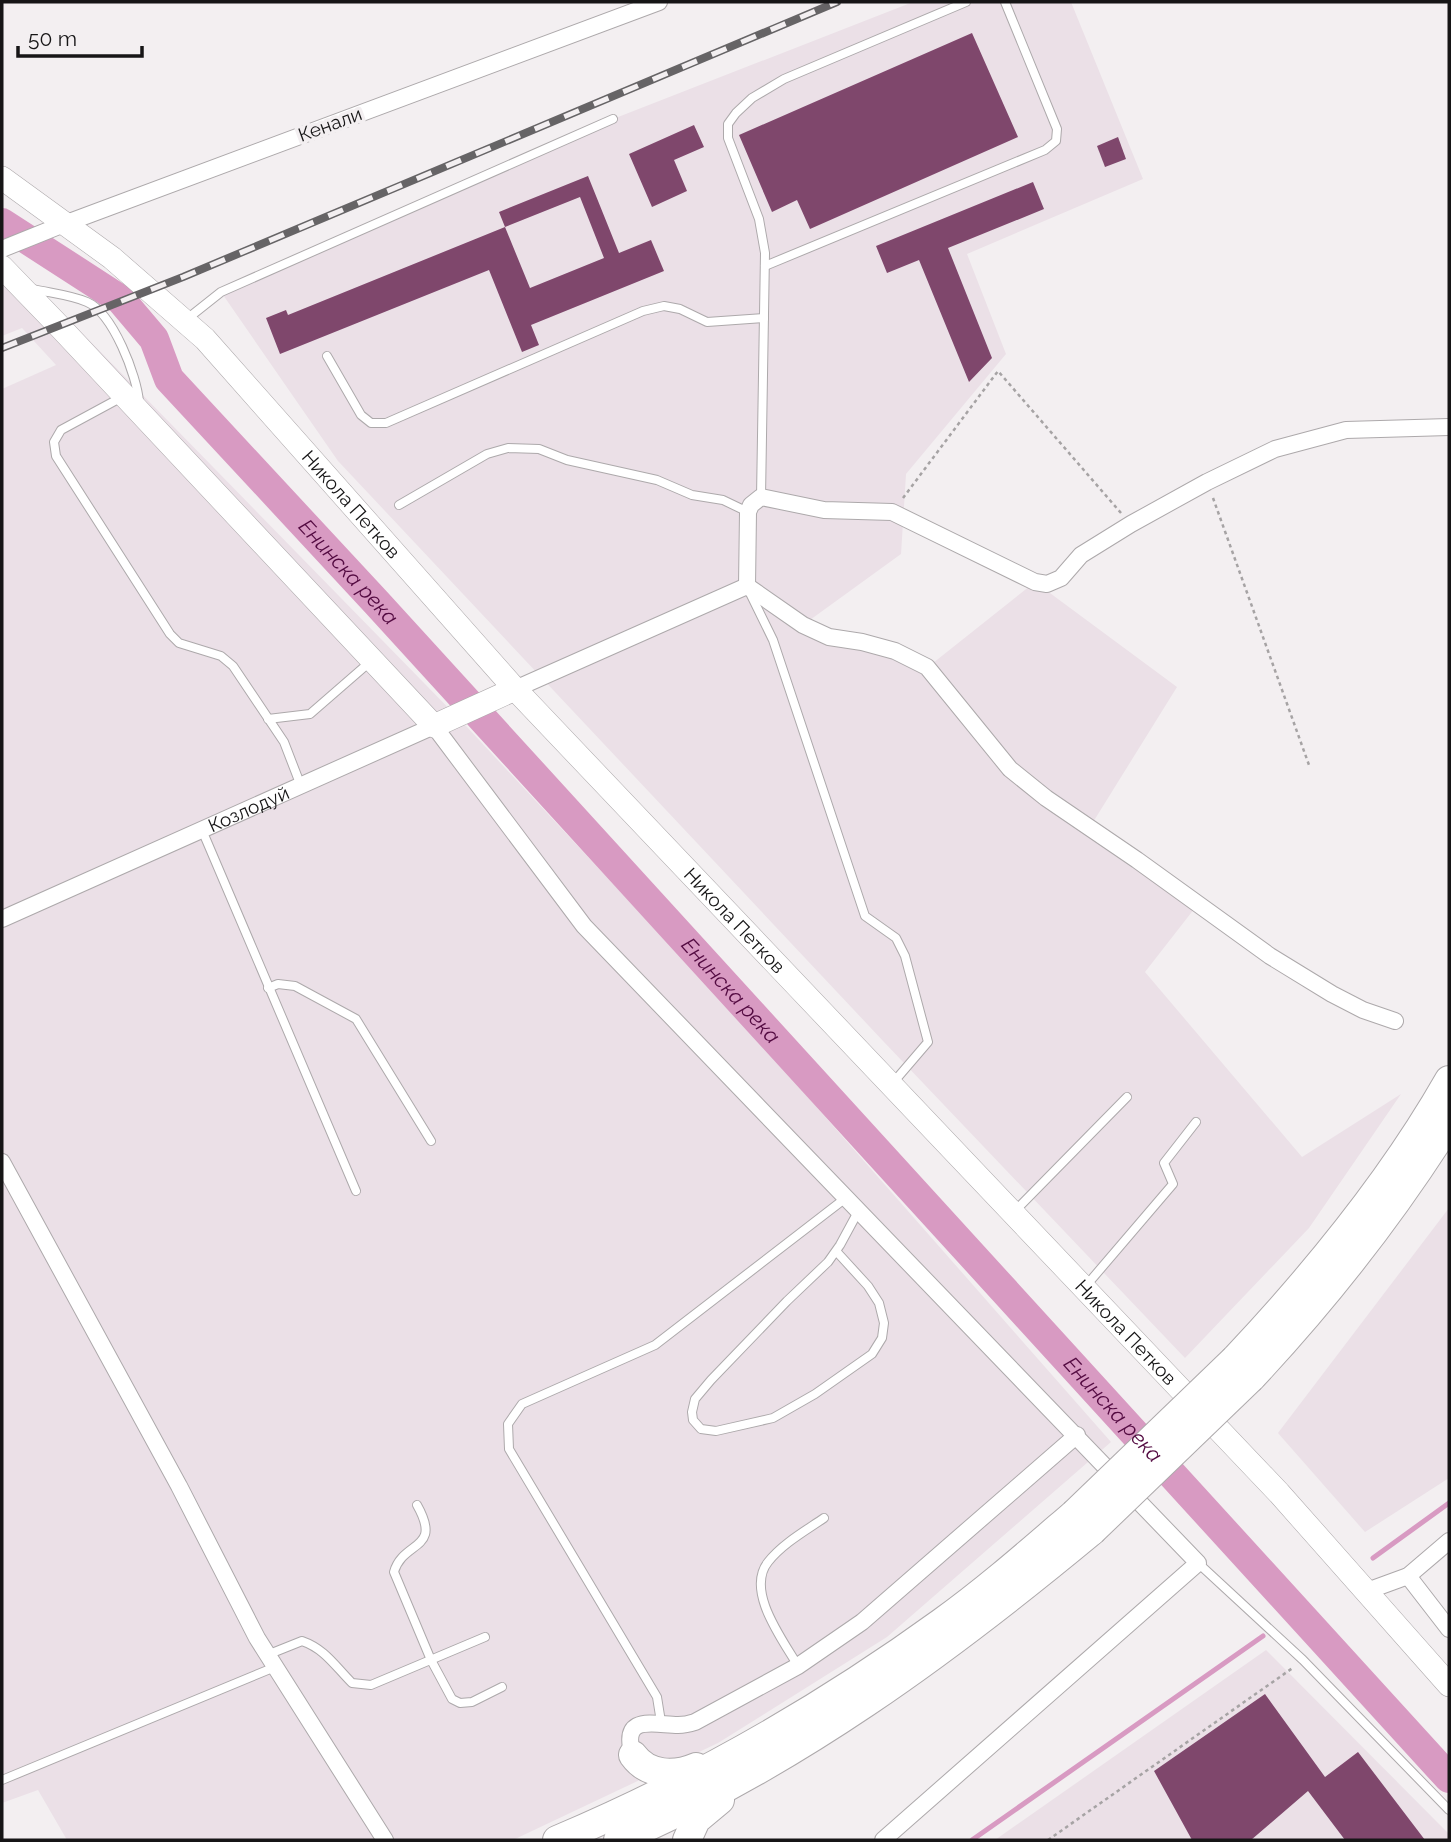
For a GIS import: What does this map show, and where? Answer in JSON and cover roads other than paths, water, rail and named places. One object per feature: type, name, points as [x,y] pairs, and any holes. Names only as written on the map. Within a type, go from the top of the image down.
[{"type":"highway","points":[[1243,1369],[1384,1178],[1449,1080]]},
{"type":"highway","points":[[557,1840],[673,1787],[843,1719],[995,1611],[1243,1369],[1296,1330],[1339,1280],[1406,1189],[1449,1124]]},
{"type":"highway","points":[[633,1755],[653,1771],[673,1773],[761,1753]]},
{"type":"highway","points":[[618,1840],[761,1753]]},
{"type":"highway","points":[[687,1840],[696,1820],[761,1753]]},
{"type":"highway","points":[[550,1840],[616,1801],[630,1776],[633,1755]]},
{"type":"main road","name":"Никола Петков","points":[[2,178],[55,227],[111,258],[205,339],[515,689],[1279,1493],[1449,1685]]},
{"type":"main road","points":[[2,268],[372,659],[443,722]]},
{"type":"main road","name":"Козлодуй","points":[[443,722],[515,689]]},
{"type":"street","name":"Кенали","points":[[2,249],[620,8],[659,2]]},
{"type":"street","points":[[747,586],[748,512],[751,505],[761,497],[824,510],[892,512],[1035,582],[1047,584],[1061,578],[1081,555],[1130,524],[1275,449],[1346,430],[1449,427]]},
{"type":"street","points":[[515,689],[747,586]]},
{"type":"street","points":[[747,586],[803,625],[829,637],[895,651],[928,667],[1010,769],[1046,798],[1270,956],[1342,999],[1395,1021]]},
{"type":"street","points":[[443,722],[584,926],[1198,1563],[883,1840]]},
{"type":"street","name":"Козлодуй","points":[[2,919],[443,722]]},
{"type":"street","points":[[2,1161],[271,1661],[385,1840]]},
{"type":"street","points":[[633,1755],[631,1739],[638,1725],[645,1722],[681,1726],[695,1722],[798,1666],[862,1622],[891,1600],[1077,1435]]},
{"type":"street","points":[[1367,1591],[1408,1576],[1449,1541]]},
{"type":"street","points":[[1408,1576],[1449,1629]]},
{"type":"lane","points":[[761,497],[765,253],[759,219],[728,138],[728,124],[752,98],[783,79],[966,2]]},
{"type":"lane","points":[[765,266],[1045,150],[1056,141],[1057,128],[1005,2]]},
{"type":"lane","points":[[184,321],[220,292],[613,119]]},
{"type":"lane","points":[[20,286],[89,302],[114,328],[138,391],[140,413]]},
{"type":"lane","points":[[327,356],[361,415],[371,423],[386,423],[643,311],[664,306],[680,309],[707,322],[764,318]]},
{"type":"lane","points":[[124,396],[61,430],[54,442],[55,456],[170,634],[179,643],[221,656],[233,666],[284,742],[301,786]]},
{"type":"lane","points":[[399,505],[476,459],[508,448],[539,449],[567,460],[657,480],[692,495],[723,500],[748,512]]},
{"type":"lane","points":[[747,586],[773,640],[865,916],[896,938],[905,956],[929,1042],[892,1084]]},
{"type":"lane","points":[[268,719],[310,714],[372,659]]},
{"type":"lane","points":[[202,830],[356,1191]]},
{"type":"lane","points":[[268,988],[278,984],[295,986],[356,1018],[430,1141]]},
{"type":"lane","points":[[1014,1212],[1127,1097]]},
{"type":"lane","points":[[1085,1287],[1169,1191],[1173,1184],[1164,1163],[1196,1122]]},
{"type":"lane","points":[[661,1723],[657,1697],[509,1449],[508,1424],[522,1404],[655,1345],[847,1197]]},
{"type":"lane","points":[[836,1251],[868,1286],[879,1303],[884,1324],[882,1338],[872,1354],[815,1394],[773,1418],[716,1432],[701,1429],[693,1420],[695,1399],[828,1262],[859,1209]]},
{"type":"lane","points":[[417,1505],[424,1517],[424,1540],[397,1562],[394,1572],[431,1660],[452,1699],[460,1703],[472,1702],[502,1687]]},
{"type":"lane","points":[[798,1666],[762,1602],[761,1584],[766,1563],[824,1518]]},
{"type":"lane","points":[[1198,1563],[1303,1660],[1449,1810]]},
{"type":"lane","points":[[2,1780],[271,1661],[302,1641],[316,1646],[335,1661],[352,1683],[371,1685],[485,1637]]},
{"type":"waterway","name":"Енинска река","points":[[2,223],[121,300],[154,339],[169,379],[376,602],[1449,1778]]},
{"type":"waterway","points":[[1373,1558],[1449,1503]]},
{"type":"waterway","points":[[972,1840],[1263,1636]]},
{"type":"railway","points":[[2,348],[183,277],[837,2]]}]
